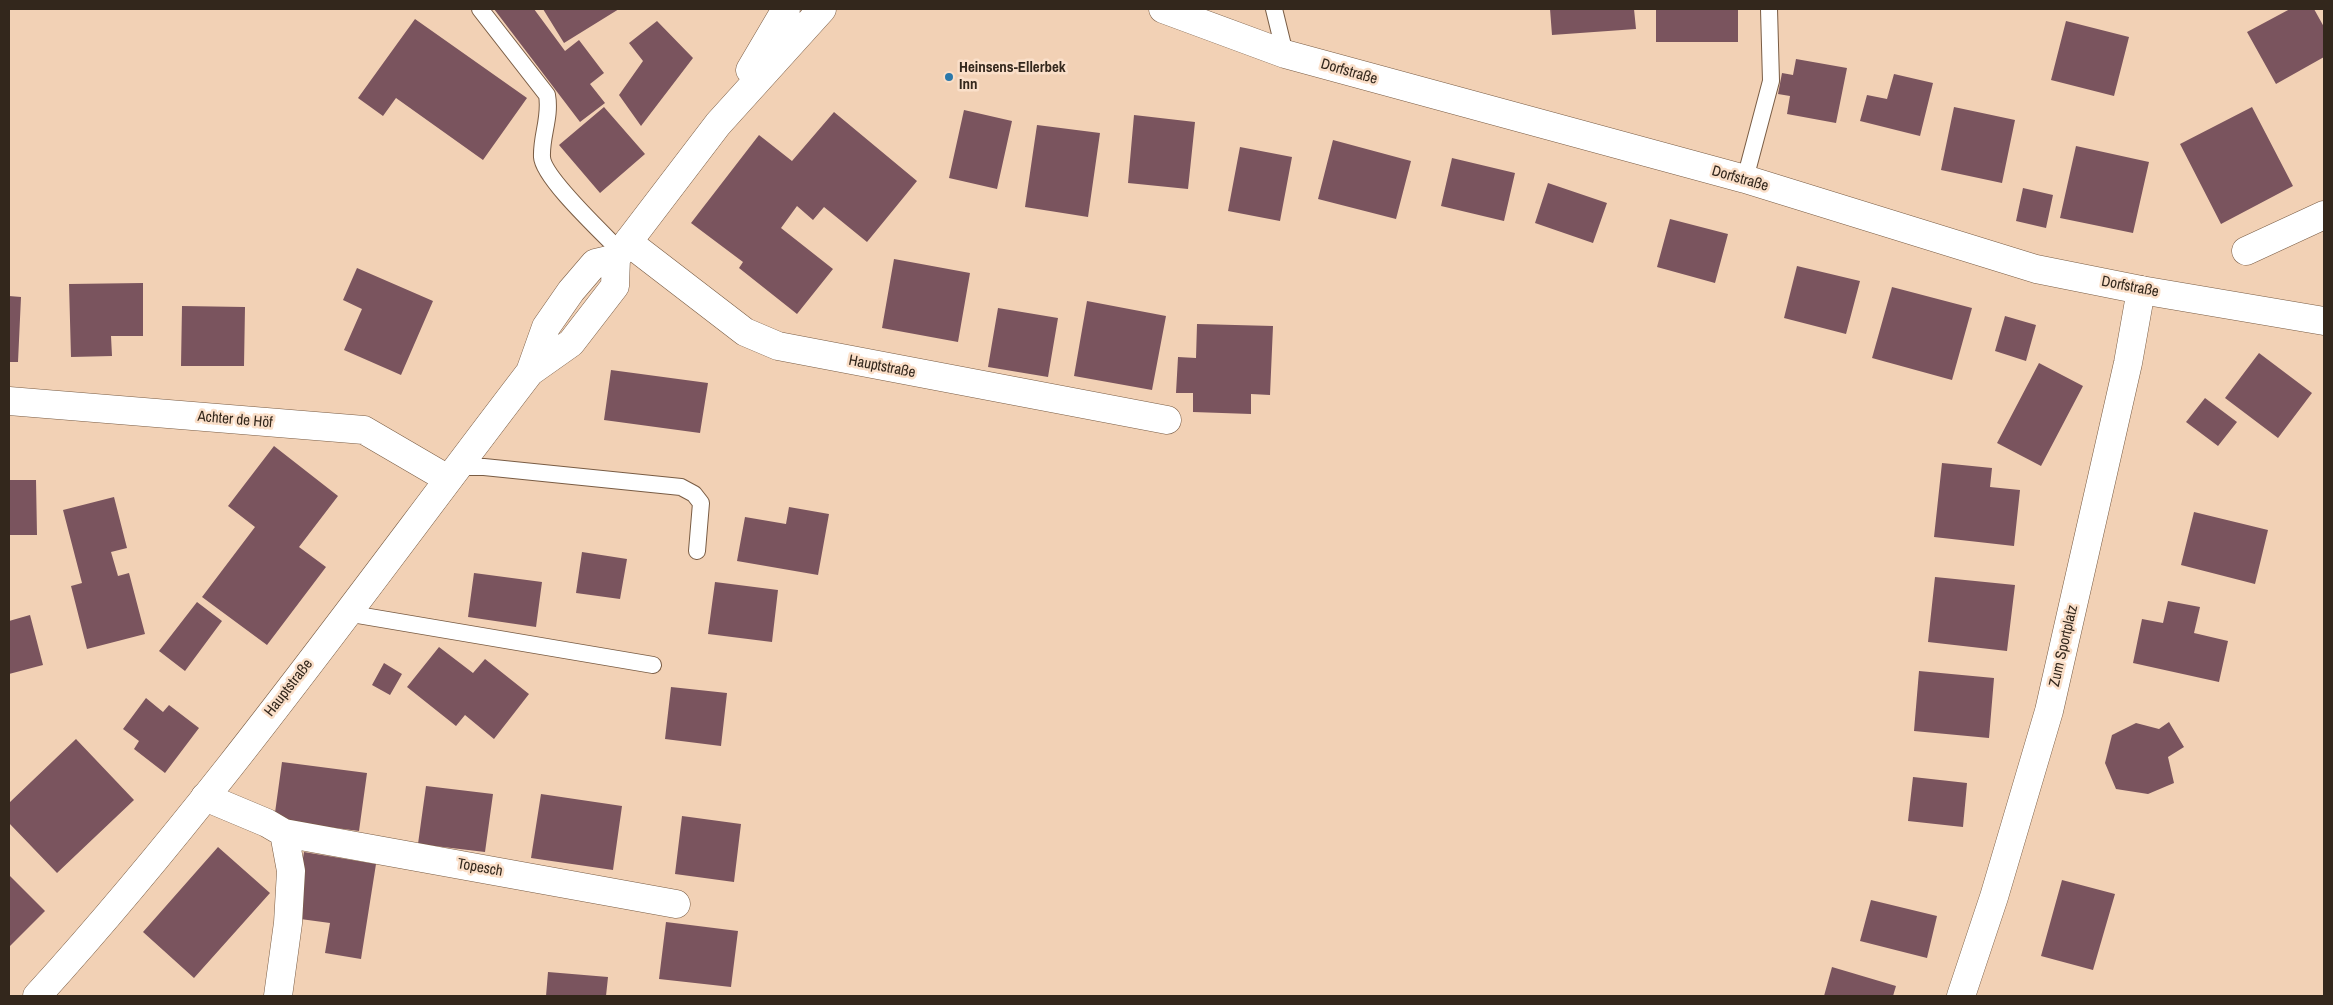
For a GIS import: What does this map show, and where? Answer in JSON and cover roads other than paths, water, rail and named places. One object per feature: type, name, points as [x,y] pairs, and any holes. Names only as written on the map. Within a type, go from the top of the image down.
[{"type":"street","points":[[718,124],[786,9]]},
{"type":"street","points":[[622,251],[718,124],[822,9]]},
{"type":"street","name":"Dorfstraße","points":[[1174,11],[1285,54],[1745,179],[2036,268],[2141,290],[2324,321]]},
{"type":"street","points":[[2246,251],[2324,214]]},
{"type":"street","name":"Hauptstraße","points":[[37,996],[96,931],[204,797],[530,372],[546,327],[571,291],[594,263],[622,251],[745,332],[778,346],[1167,420]]},
{"type":"street","name":"Zum Sportplatz","points":[[1961,996],[1994,897],[2049,711],[2128,363],[2141,290]]},
{"type":"street","name":"Achter de Höf","points":[[9,401],[364,430],[453,473]]},
{"type":"street","name":"Topesch","points":[[204,797],[268,823],[284,832],[676,904]]},
{"type":"street","points":[[278,996],[288,923],[291,871],[284,832]]},
{"type":"lane","points":[[480,9],[547,96],[549,108],[542,155],[545,167],[570,200],[622,251]]},
{"type":"lane","points":[[1274,9],[1285,54]]},
{"type":"lane","points":[[1745,179],[1771,81],[1769,9]]},
{"type":"lane","points":[[453,473],[484,467],[681,487],[694,494],[701,503],[697,551]]},
{"type":"lane","points":[[346,613],[653,665]]},
{"type":"place","name":"Heinsens-Ellerbek Inn","points":[[949,77]]}]
